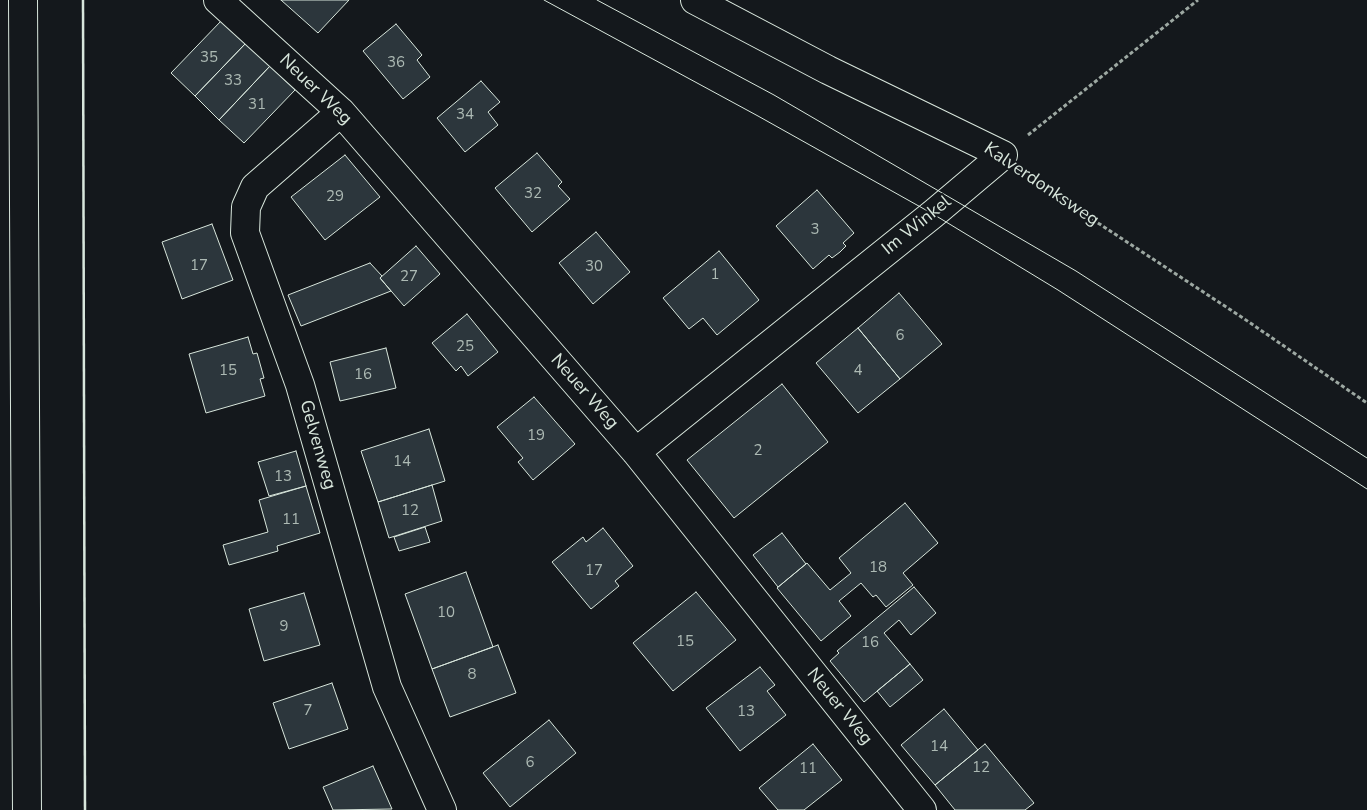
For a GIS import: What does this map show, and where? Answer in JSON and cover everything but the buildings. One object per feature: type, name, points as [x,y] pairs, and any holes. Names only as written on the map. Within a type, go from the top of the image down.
[{"type":"main road","points":[[23,0],[27,810]]},
{"type":"main road","name":"Neuer Weg","points":[[218,0],[341,112],[636,452],[922,810]]},
{"type":"main road","name":"Kalverdonksweg","points":[[695,0],[828,70],[1003,155]]},
{"type":"main road","name":"Gelvenweg","points":[[341,112],[255,187],[246,207],[245,233],[300,385],[387,688],[442,810]]},
{"type":"main road","name":"Im Winkel","points":[[636,452],[933,214],[1003,155]]},
{"type":"path","points":[[1003,155],[1198,0]]},
{"type":"path","name":"Kalverdonksweg","points":[[1003,155],[1069,204],[1243,318],[1367,404]]},
{"type":"tram line","points":[[544,0],[758,116],[933,214],[1058,290],[1367,489]]},
{"type":"tram line","points":[[597,0],[774,95],[1076,271],[1367,458]]},
{"type":"wall","points":[[83,0],[85,810]]}]
